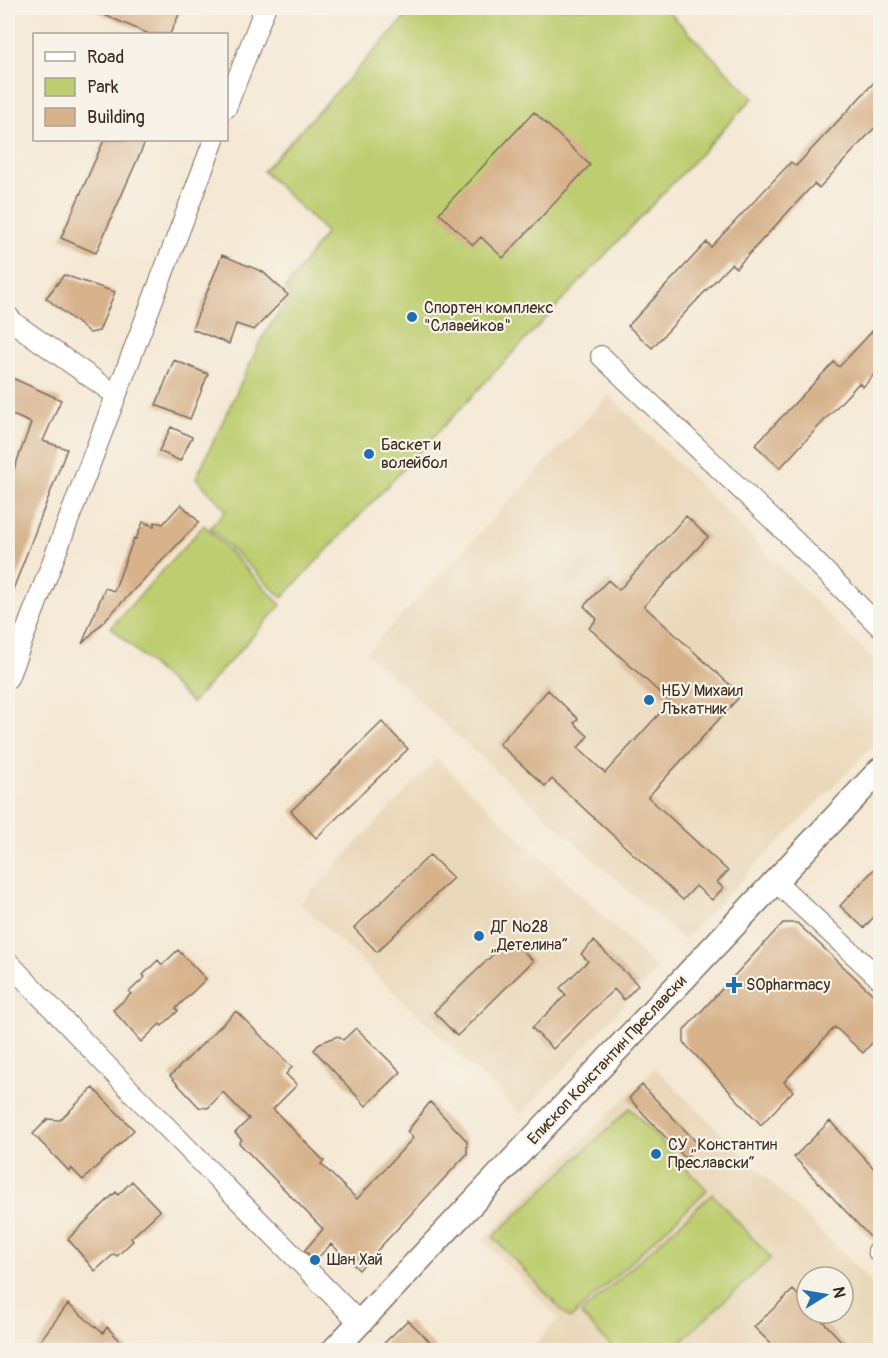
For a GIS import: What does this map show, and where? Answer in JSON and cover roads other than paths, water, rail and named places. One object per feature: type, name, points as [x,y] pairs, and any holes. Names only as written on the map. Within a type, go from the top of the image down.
[{"type":"street","points":[[228,103],[265,8]]},
{"type":"street","points":[[8,678],[214,141]]},
{"type":"street","points":[[8,316],[14,323],[116,395]]},
{"type":"street","points":[[601,356],[795,541],[880,627]]},
{"type":"street","name":"Епископ Константин Преславски","points":[[334,1350],[880,770]]},
{"type":"street","points":[[775,881],[880,979]]},
{"type":"street","points":[[8,962],[138,1098],[360,1323]]},
{"type":"place","name":"Спортен комплекс \"Славейков\"","points":[[412,317]]},
{"type":"place","name":"Баскет и волейбол","points":[[369,454]]},
{"type":"place","name":"НБУ Михаил Лъкатник","points":[[649,700]]},
{"type":"place","name":"ДГ №28 „Детелина“","points":[[479,936]]},
{"type":"place","name":"SOpharmacy","points":[[734,985]]},
{"type":"place","name":"СУ „Константин Преславски“","points":[[656,1154]]},
{"type":"place","name":"Шан Хай","points":[[315,1260]]}]
